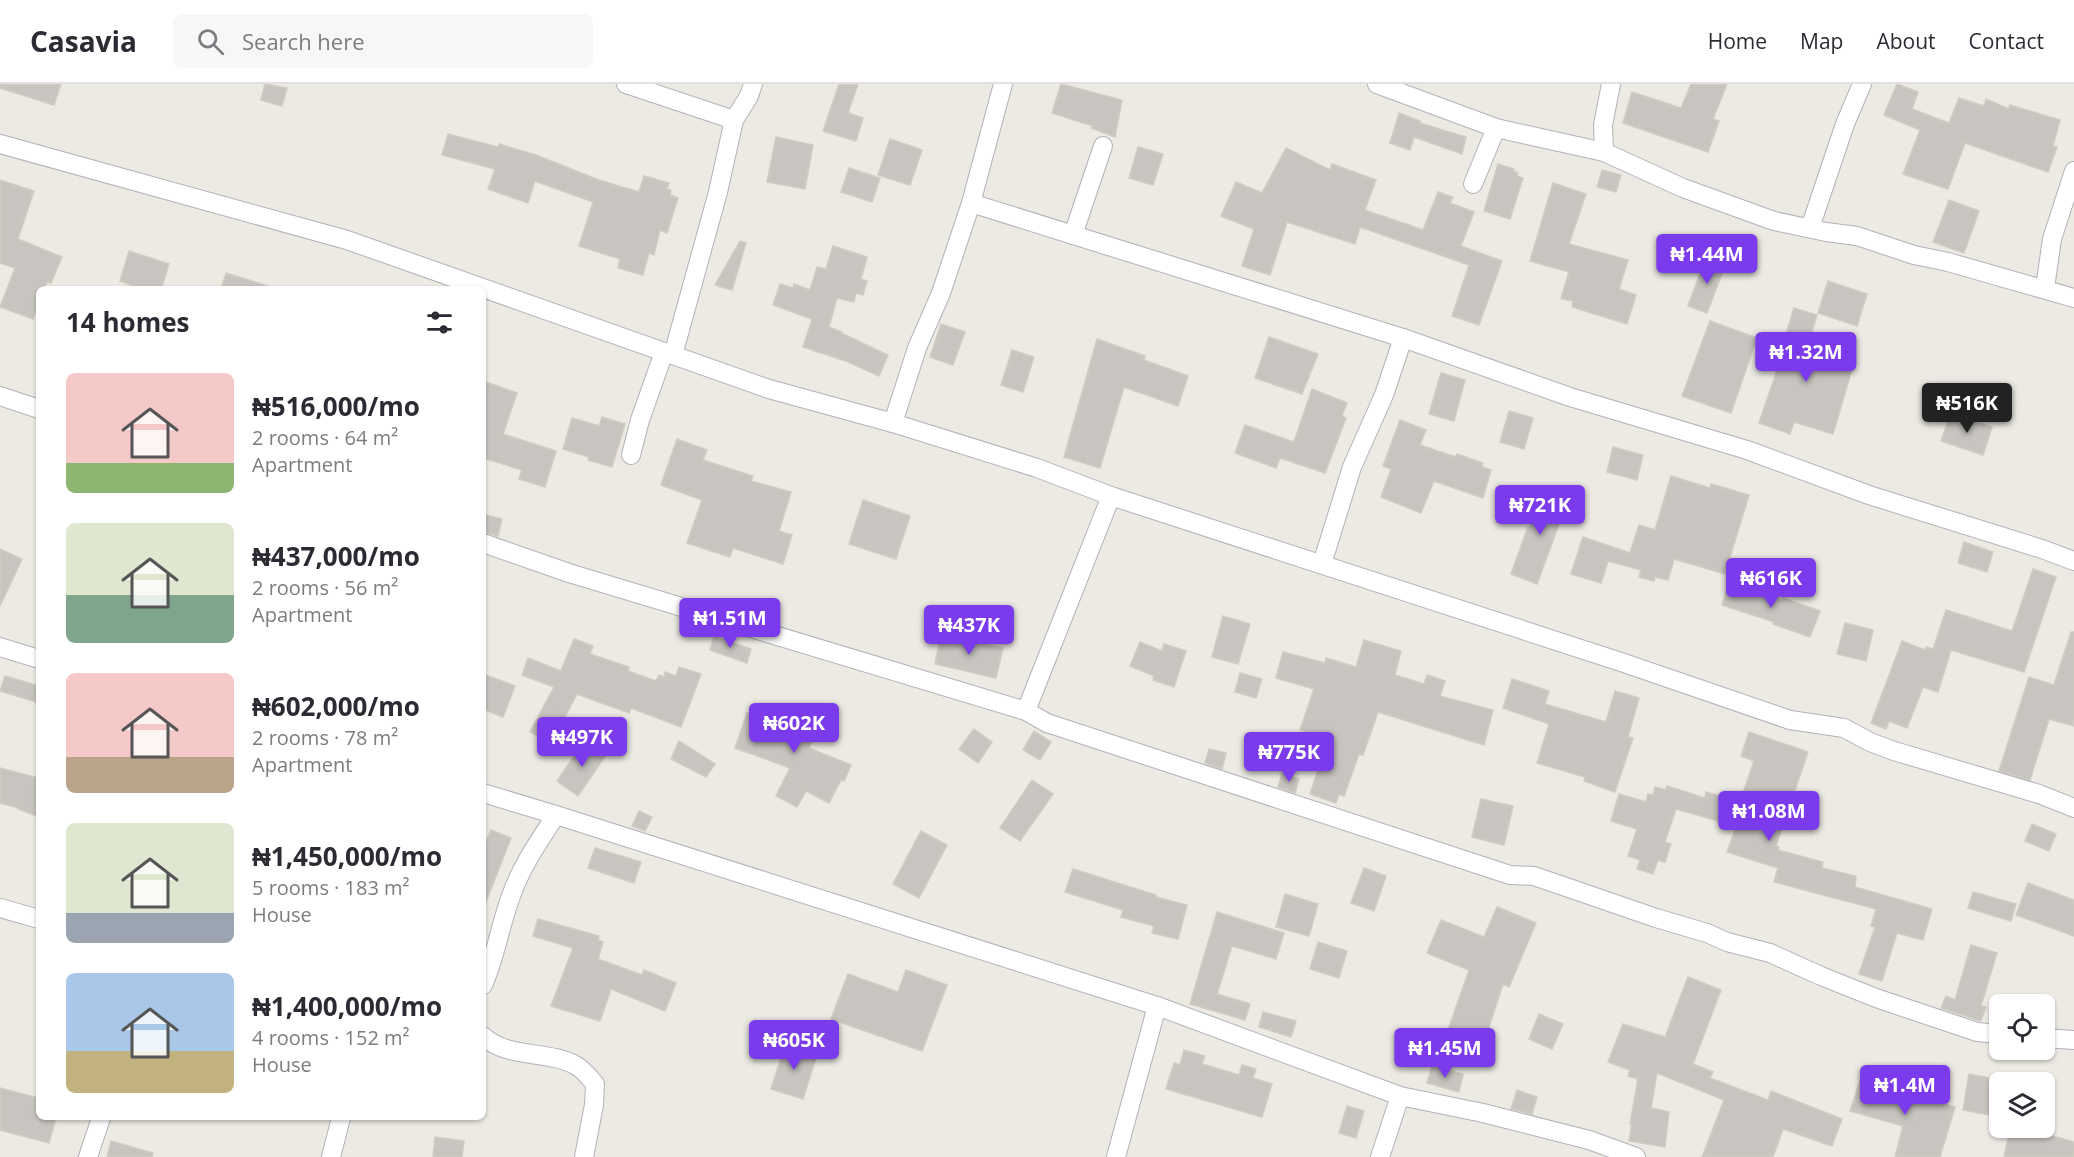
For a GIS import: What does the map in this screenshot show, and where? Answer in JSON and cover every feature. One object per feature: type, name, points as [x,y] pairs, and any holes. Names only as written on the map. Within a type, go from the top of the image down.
[{"type":"street","points":[[626,84],[734,120]]},
{"type":"street","points":[[631,455],[640,420],[668,354],[715,203],[734,120],[753,84]]},
{"type":"street","points":[[893,423],[917,348],[941,293],[971,203],[1003,84]]},
{"type":"street","points":[[1377,84],[1496,128],[1604,152],[1683,188],[1774,221],[1857,236],[1914,255],[2045,288],[2074,298]]},
{"type":"street","points":[[1604,152],[1603,125],[1611,84]]},
{"type":"street","points":[[1810,228],[1845,124],[1862,84]]},
{"type":"street","points":[[1473,184],[1496,128]]},
{"type":"street","points":[[0,144],[347,240],[477,286]]},
{"type":"street","points":[[1073,235],[1103,146]]},
{"type":"street","points":[[2045,288],[2052,239],[2074,171]]},
{"type":"street","points":[[971,203],[1402,338],[1570,398],[1747,450],[1869,495],[2074,561]]},
{"type":"street","points":[[486,289],[769,389],[893,423],[1037,468],[1111,496],[1610,658],[1790,720],[1844,728],[1886,748],[2022,789],[2074,808]]},
{"type":"street","points":[[1322,564],[1352,467],[1384,395],[1402,338]]},
{"type":"street","points":[[0,396],[36,408]]},
{"type":"street","points":[[1026,711],[1111,496]]},
{"type":"street","points":[[486,544],[569,573],[1026,711],[1047,723],[1510,875],[1534,876],[1707,933],[1726,942],[1770,952],[1876,998],[1977,1032],[1989,1033]]},
{"type":"street","points":[[0,647],[36,658]]},
{"type":"street","points":[[486,794],[1157,1006],[1400,1096],[1483,1113],[1578,1137],[1636,1157]]},
{"type":"street","points":[[486,979],[492,966],[511,894],[528,859],[556,815]]},
{"type":"street","points":[[0,908],[36,918]]},
{"type":"street","points":[[1116,1157],[1157,1006]]},
{"type":"street","points":[[486,1039],[491,1043],[512,1050],[560,1059],[575,1065],[582,1069],[595,1084],[594,1105],[584,1157]]},
{"type":"street","points":[[2055,1039],[2074,1040]]},
{"type":"street","points":[[1380,1157],[1400,1096]]},
{"type":"street","points":[[88,1157],[100,1120]]},
{"type":"street","points":[[331,1157],[340,1120]]},
{"type":"building","points":[[0,84],[61,84],[54,105],[0,88]]},
{"type":"building","points":[[265,84],[287,88],[282,106],[261,100]]},
{"type":"building","points":[[839,84],[858,84],[848,113],[863,118],[856,141],[823,131]]},
{"type":"building","points":[[1061,84],[1122,100],[1115,137],[1091,128],[1093,126],[1052,113]]},
{"type":"building","points":[[1691,84],[1727,84],[1713,119],[1719,121],[1708,152],[1623,123],[1632,92],[1681,108]]},
{"type":"building","points":[[1897,84],[1918,92],[1912,109],[1949,123],[1959,98],[1984,106],[1986,99],[2009,109],[2010,105],[2060,120],[2053,146],[2057,147],[2048,172],[1965,143],[1948,189],[1903,174],[1920,130],[1884,115]]},
{"type":"building","points":[[1399,113],[1420,121],[1420,123],[1466,137],[1462,154],[1414,137],[1410,150],[1390,143]]},
{"type":"building","points":[[448,134],[498,147],[499,144],[536,155],[599,180],[639,192],[644,176],[669,183],[667,189],[671,190],[670,195],[678,198],[667,233],[660,230],[654,255],[649,253],[643,275],[618,268],[620,259],[579,246],[593,202],[535,181],[528,203],[488,189],[495,169],[442,155]]},
{"type":"building","points":[[776,137],[813,145],[805,189],[767,182]]},
{"type":"building","points":[[890,139],[922,150],[910,185],[878,175]]},
{"type":"building","points":[[1138,147],[1163,154],[1153,185],[1129,178]]},
{"type":"building","points":[[1286,148],[1330,170],[1332,164],[1376,180],[1365,210],[1423,230],[1438,192],[1453,197],[1450,203],[1474,212],[1461,246],[1502,261],[1479,325],[1452,316],[1469,265],[1360,227],[1355,244],[1287,222],[1270,275],[1242,266],[1254,229],[1221,216],[1236,182],[1262,193]]},
{"type":"building","points":[[1498,164],[1514,169],[1513,171],[1518,173],[1517,176],[1523,178],[1510,219],[1484,211]]},
{"type":"building","points":[[849,168],[880,178],[872,202],[841,192]]},
{"type":"building","points":[[1602,170],[1621,175],[1616,192],[1597,187]]},
{"type":"building","points":[[0,180],[34,191],[18,239],[62,257],[51,283],[47,282],[46,286],[36,286],[36,310],[33,319],[0,307],[15,268],[0,263]]},
{"type":"building","points":[[1553,183],[1586,194],[1569,244],[1628,260],[1619,289],[1636,295],[1627,324],[1572,307],[1573,301],[1561,299],[1569,272],[1530,261]]},
{"type":"building","points":[[1949,200],[1979,211],[1964,253],[1933,242]]},
{"type":"building","points":[[740,241],[746,243],[732,290],[715,285]]},
{"type":"building","points":[[833,246],[867,257],[861,279],[867,281],[863,295],[856,293],[854,302],[837,298],[829,327],[888,355],[879,376],[846,361],[803,347],[812,319],[773,305],[780,284],[793,288],[794,284],[810,290],[817,267],[826,269]]},
{"type":"building","points":[[129,251],[169,264],[162,286],[134,286],[120,281]]},
{"type":"building","points":[[1706,257],[1726,263],[1707,313],[1688,306]]},
{"type":"building","points":[[226,273],[268,286],[222,286]]},
{"type":"building","points":[[1828,281],[1867,294],[1857,326],[1818,313]]},
{"type":"building","points":[[1794,308],[1817,315],[1807,349],[1853,366],[1833,434],[1794,422],[1790,434],[1759,423],[1788,338],[1785,337]]},
{"type":"building","points":[[1710,321],[1757,338],[1731,413],[1682,396]]},
{"type":"building","points":[[941,324],[965,332],[953,365],[930,357]]},
{"type":"building","points":[[1269,337],[1318,354],[1302,394],[1255,378]]},
{"type":"building","points":[[1097,339],[1145,356],[1144,360],[1188,376],[1178,406],[1124,387],[1100,468],[1064,457]]},
{"type":"building","points":[[1012,350],[1034,357],[1023,392],[1001,385]]},
{"type":"building","points":[[1441,373],[1465,380],[1454,421],[1429,414]]},
{"type":"building","points":[[486,382],[517,393],[503,434],[556,451],[545,487],[519,479],[522,470],[486,459]]},
{"type":"building","points":[[1312,389],[1347,403],[1342,416],[1346,418],[1325,473],[1280,458],[1276,468],[1235,453],[1245,425],[1294,442]]},
{"type":"building","points":[[1509,411],[1533,418],[1524,449],[1500,442]]},
{"type":"building","points":[[1951,413],[1992,427],[1983,455],[1941,441]]},
{"type":"building","points":[[602,417],[625,424],[612,467],[563,449],[572,418],[599,426]]},
{"type":"building","points":[[1400,420],[1426,430],[1420,445],[1483,463],[1482,467],[1491,470],[1483,498],[1434,481],[1421,513],[1381,497],[1391,469],[1383,466]]},
{"type":"building","points":[[677,439],[707,450],[703,460],[753,476],[751,481],[791,492],[779,531],[792,535],[783,564],[733,548],[730,557],[687,543],[702,500],[661,485]]},
{"type":"building","points":[[1613,447],[1643,455],[1637,480],[1607,472]]},
{"type":"building","points":[[1671,476],[1710,488],[1711,484],[1749,495],[1725,574],[1674,559],[1668,580],[1655,577],[1654,581],[1639,577],[1641,570],[1608,561],[1601,583],[1571,574],[1583,537],[1630,553],[1639,525],[1655,530]]},
{"type":"building","points":[[1542,489],[1569,497],[1537,584],[1511,574]]},
{"type":"building","points":[[863,500],[910,516],[896,559],[849,544]]},
{"type":"building","points":[[486,515],[502,519],[498,536],[486,533]]},
{"type":"building","points":[[1964,542],[1993,552],[1987,572],[1958,563]]},
{"type":"building","points":[[0,549],[22,559],[0,606]]},
{"type":"building","points":[[2033,569],[2056,577],[2024,672],[1951,650],[1938,692],[1923,687],[1907,728],[1889,721],[1886,729],[1871,723],[1902,641],[1925,650],[1926,647],[1933,649],[1946,610],[2012,631]]},
{"type":"building","points":[[1730,580],[1751,587],[1750,589],[1820,611],[1810,637],[1722,605]]},
{"type":"building","points":[[1223,616],[1250,624],[1238,664],[1212,657]]},
{"type":"building","points":[[1845,623],[1873,630],[1866,661],[1837,654]]},
{"type":"building","points":[[2071,632],[2074,632],[2074,726],[2049,719],[2030,780],[1999,771],[2029,677],[2054,685]]},
{"type":"building","points":[[941,634],[1003,648],[996,678],[935,664]]},
{"type":"building","points":[[714,636],[751,649],[747,663],[710,650]]},
{"type":"building","points":[[574,639],[593,646],[590,654],[629,667],[628,671],[656,681],[659,675],[664,677],[665,672],[676,676],[679,667],[701,674],[681,727],[631,708],[629,713],[577,694],[551,743],[530,732],[554,687],[522,675],[528,658],[561,671]]},
{"type":"building","points":[[1364,640],[1401,651],[1395,675],[1424,684],[1427,675],[1445,681],[1440,696],[1493,710],[1484,745],[1378,712],[1363,755],[1359,754],[1344,796],[1339,794],[1336,803],[1310,794],[1326,746],[1303,738],[1305,731],[1300,730],[1314,689],[1276,678],[1283,652],[1325,663],[1326,658],[1356,667]]},
{"type":"building","points":[[1140,642],[1162,651],[1164,644],[1186,651],[1174,687],[1153,680],[1154,676],[1130,666]]},
{"type":"building","points":[[1240,673],[1262,679],[1256,698],[1235,692]]},
{"type":"building","points":[[486,675],[515,686],[503,717],[486,710]]},
{"type":"building","points":[[5,676],[36,685],[36,702],[0,691]]},
{"type":"building","points":[[1512,679],[1549,691],[1545,704],[1606,722],[1615,691],[1639,698],[1628,737],[1633,738],[1615,792],[1584,781],[1585,777],[1537,763],[1549,724],[1503,708]]},
{"type":"building","points":[[801,704],[823,713],[809,748],[851,765],[844,781],[841,780],[829,803],[806,791],[797,807],[776,796],[790,768],[735,748],[747,713],[757,716],[759,710],[794,722]]},
{"type":"building","points":[[974,729],[992,742],[978,763],[959,749]]},
{"type":"building","points":[[1034,731],[1051,742],[1040,760],[1023,750]]},
{"type":"building","points":[[1749,732],[1808,752],[1776,846],[1779,847],[1778,850],[1823,862],[1822,868],[1856,876],[1855,887],[1932,909],[1923,940],[1897,933],[1882,981],[1859,974],[1875,927],[1871,926],[1876,909],[1774,882],[1778,868],[1727,852],[1735,830],[1731,828],[1732,825],[1676,809],[1665,842],[1671,844],[1665,862],[1658,860],[1653,874],[1637,869],[1640,860],[1628,856],[1637,829],[1611,821],[1619,794],[1646,802],[1648,794],[1653,795],[1655,787],[1666,790],[1667,786],[1705,798],[1706,792],[1740,802],[1754,761],[1741,756]]},
{"type":"building","points":[[585,740],[606,755],[578,796],[557,781]]},
{"type":"building","points":[[679,741],[715,764],[706,777],[671,759]]},
{"type":"building","points":[[1209,749],[1226,753],[1222,769],[1205,763]]},
{"type":"building","points":[[0,768],[36,777],[36,816],[0,803]]},
{"type":"building","points":[[1282,774],[1299,779],[1295,793],[1278,787]]},
{"type":"building","points":[[1032,780],[1053,794],[1020,841],[1000,828]]},
{"type":"building","points":[[1481,799],[1513,806],[1504,845],[1472,837]]},
{"type":"building","points":[[639,811],[652,817],[645,831],[632,826]]},
{"type":"building","points":[[2032,824],[2056,834],[2049,851],[2025,841]]},
{"type":"building","points":[[491,830],[511,838],[486,902],[486,842]]},
{"type":"building","points":[[921,831],[947,845],[919,898],[893,884]]},
{"type":"building","points":[[595,848],[641,862],[634,883],[588,868]]},
{"type":"building","points":[[1364,868],[1386,876],[1374,911],[1351,903]]},
{"type":"building","points":[[1073,869],[1187,905],[1178,939],[1152,933],[1154,926],[1121,917],[1123,910],[1065,892]]},
{"type":"building","points":[[2028,883],[2074,900],[2074,936],[2016,915]]},
{"type":"building","points":[[1973,892],[2016,904],[2011,921],[1968,908]]},
{"type":"building","points":[[1285,894],[1318,904],[1309,936],[1276,927]]},
{"type":"building","points":[[1497,907],[1536,923],[1509,987],[1503,984],[1484,1042],[1448,1030],[1469,970],[1427,953],[1441,920],[1484,937]]},
{"type":"building","points":[[1217,912],[1284,933],[1276,959],[1232,946],[1217,994],[1250,1004],[1245,1020],[1190,1004]]},
{"type":"building","points":[[538,919],[599,936],[598,940],[603,942],[598,959],[642,975],[644,970],[676,983],[665,1011],[611,989],[600,1021],[551,1006],[573,948],[533,936]]},
{"type":"building","points":[[1318,942],[1347,951],[1339,978],[1310,969]]},
{"type":"building","points":[[1971,945],[1997,953],[1981,1006],[1986,1007],[1981,1021],[1941,1008],[1946,996],[1955,1000]]},
{"type":"building","points":[[906,970],[947,985],[922,1051],[831,1019],[848,974],[898,992]]},
{"type":"building","points":[[1688,977],[1721,990],[1693,1064],[1713,1072],[1710,1078],[1768,1100],[1771,1091],[1842,1119],[1832,1146],[1783,1129],[1773,1157],[1702,1157],[1724,1100],[1657,1073],[1651,1108],[1669,1112],[1665,1147],[1629,1141],[1638,1079],[1628,1076],[1630,1070],[1608,1062],[1623,1024],[1665,1037]]},
{"type":"building","points":[[1263,1012],[1296,1021],[1291,1037],[1259,1027]]},
{"type":"building","points":[[1539,1014],[1563,1024],[1552,1049],[1529,1039]]},
{"type":"building","points":[[786,1043],[810,1050],[808,1056],[816,1058],[803,1099],[771,1089]]},
{"type":"building","points":[[1184,1050],[1205,1056],[1202,1064],[1239,1075],[1242,1065],[1256,1069],[1253,1078],[1272,1084],[1262,1117],[1166,1089],[1174,1063],[1180,1065]]},
{"type":"building","points":[[1432,1066],[1463,1074],[1459,1092],[1427,1083]]},
{"type":"building","points":[[1863,1072],[1904,1088],[1903,1092],[1955,1107],[1940,1157],[1895,1157],[1903,1126],[1850,1111]]},
{"type":"building","points":[[1969,1074],[1989,1078],[1989,1115],[1963,1110]]},
{"type":"building","points":[[0,1088],[36,1097],[36,1120],[55,1120],[49,1143],[0,1130]]},
{"type":"building","points":[[1517,1090],[1537,1097],[1532,1114],[1511,1109]]},
{"type":"building","points":[[1347,1106],[1364,1111],[1356,1138],[1339,1133]]},
{"type":"building","points":[[435,1137],[464,1141],[462,1157],[433,1157]]},
{"type":"building","points":[[2055,1137],[2074,1142],[2074,1157],[2004,1157],[2008,1138]]},
{"type":"building","points":[[111,1141],[153,1153],[152,1157],[107,1157]]}]
